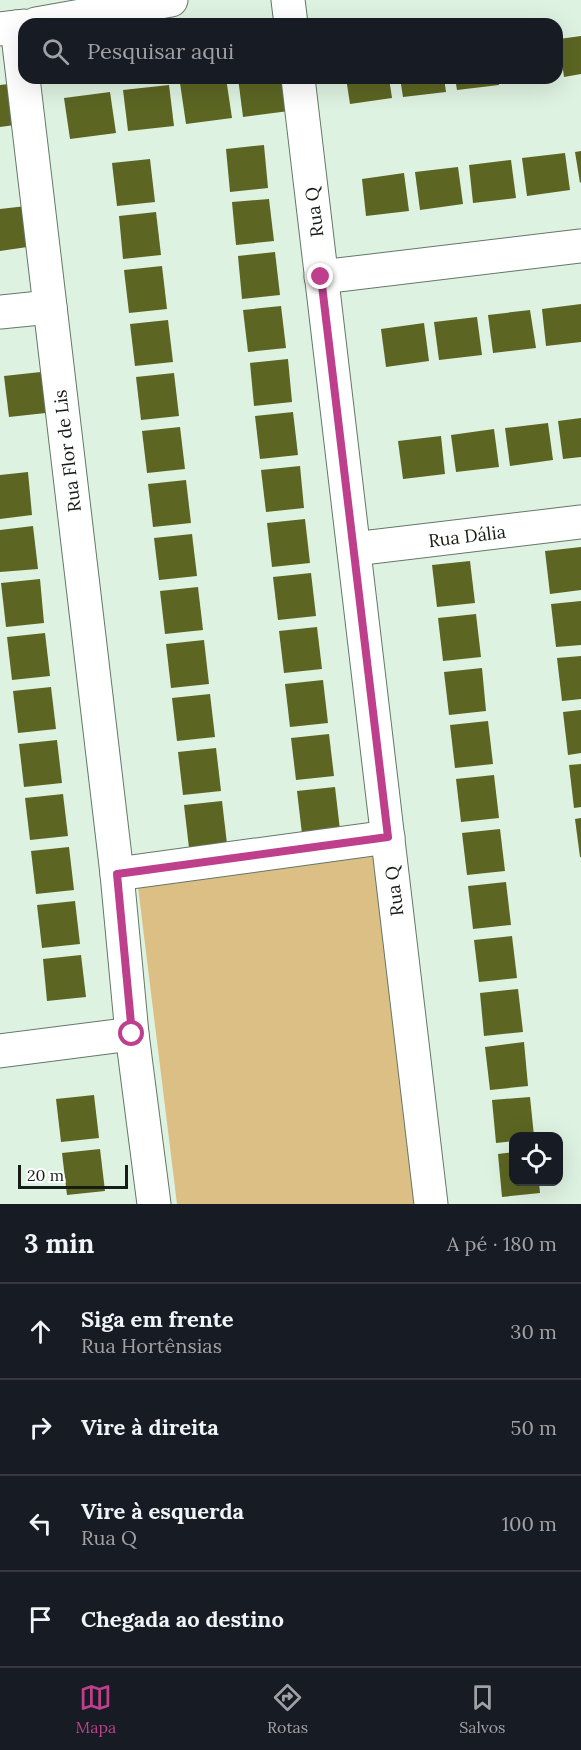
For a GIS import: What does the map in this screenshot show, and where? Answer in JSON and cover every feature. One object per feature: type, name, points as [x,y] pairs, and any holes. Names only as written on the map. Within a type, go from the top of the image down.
[{"type":"street","points":[[70,18],[171,0]]},
{"type":"street","points":[[288,0],[290,18]]},
{"type":"street","name":"Rua Flor de Lis","points":[[25,84],[117,874],[132,1034],[154,1204]]},
{"type":"street","name":"Rua Q","points":[[299,84],[431,1204]]},
{"type":"street","points":[[321,277],[581,246]]},
{"type":"street","points":[[0,312],[50,308]]},
{"type":"street","name":"Rua Dália","points":[[354,549],[581,522]]},
{"type":"street","points":[[117,874],[388,837]]},
{"type":"street","points":[[0,1051],[132,1034]]},
{"type":"shaded area","points":[[376,850],[420,1204],[177,1204],[137,879]]},
{"type":"building","points":[[581,36],[581,74],[564,77],[563,38]]},
{"type":"building","points":[[17,83],[22,124],[0,127],[0,85]]},
{"type":"building","points":[[180,84],[227,84],[232,118],[186,124]]},
{"type":"building","points":[[239,84],[286,84],[289,111],[243,117]]},
{"type":"building","points":[[347,84],[390,84],[392,98],[350,104]]},
{"type":"building","points":[[401,84],[445,84],[446,92],[403,97]]},
{"type":"building","points":[[456,84],[499,85],[457,90]]},
{"type":"building","points":[[169,85],[174,126],[128,131],[123,90]]},
{"type":"building","points":[[110,92],[116,133],[70,139],[64,98]]},
{"type":"building","points":[[264,145],[268,188],[230,192],[226,149]]},
{"type":"building","points":[[581,151],[581,182],[580,183],[575,152]]},
{"type":"building","points":[[565,153],[570,190],[527,196],[522,158]]},
{"type":"building","points":[[150,159],[155,202],[117,206],[112,163]]},
{"type":"building","points":[[511,160],[516,198],[473,203],[469,165]]},
{"type":"building","points":[[458,167],[463,204],[420,210],[415,172]]},
{"type":"building","points":[[404,173],[409,211],[366,216],[362,179]]},
{"type":"building","points":[[269,199],[274,241],[236,245],[232,202]]},
{"type":"building","points":[[35,205],[41,245],[0,251],[0,209]]},
{"type":"building","points":[[156,212],[161,255],[123,259],[119,216]]},
{"type":"building","points":[[275,252],[280,295],[242,299],[238,256]]},
{"type":"building","points":[[162,266],[167,309],[129,313],[124,270]]},
{"type":"building","points":[[581,304],[581,342],[546,346],[542,309]]},
{"type":"building","points":[[281,306],[286,348],[248,352],[243,310]]},
{"type":"building","points":[[530,310],[536,348],[493,353],[488,315]]},
{"type":"building","points":[[477,317],[482,355],[439,360],[434,322]]},
{"type":"building","points":[[168,320],[173,362],[135,366],[130,324]]},
{"type":"building","points":[[424,323],[429,361],[386,367],[381,329]]},
{"type":"building","points":[[288,359],[292,402],[254,406],[250,363]]},
{"type":"building","points":[[50,371],[55,412],[9,417],[4,376]]},
{"type":"building","points":[[174,373],[179,416],[141,420],[136,377]]},
{"type":"building","points":[[293,412],[298,455],[260,459],[255,416]]},
{"type":"building","points":[[581,418],[581,457],[563,459],[558,421]]},
{"type":"building","points":[[548,423],[553,460],[510,466],[505,428]]},
{"type":"building","points":[[180,427],[185,469],[147,473],[142,431]]},
{"type":"building","points":[[494,429],[499,467],[456,472],[451,435]]},
{"type":"building","points":[[441,436],[445,474],[403,479],[398,441]]},
{"type":"building","points":[[300,466],[304,508],[266,512],[261,470]]},
{"type":"building","points":[[28,472],[32,515],[0,519],[0,475]]},
{"type":"building","points":[[186,480],[191,523],[153,527],[148,484]]},
{"type":"building","points":[[305,519],[310,563],[272,567],[267,523]]},
{"type":"building","points":[[33,526],[38,569],[0,572],[0,530]]},
{"type":"building","points":[[192,534],[197,576],[159,580],[154,538]]},
{"type":"building","points":[[581,547],[581,590],[550,594],[545,551]]},
{"type":"building","points":[[470,561],[475,603],[437,607],[432,565]]},
{"type":"building","points":[[311,573],[316,616],[278,620],[273,577]]},
{"type":"building","points":[[40,579],[44,623],[6,627],[1,583]]},
{"type":"building","points":[[198,587],[203,630],[165,634],[160,591]]},
{"type":"building","points":[[581,601],[581,645],[556,647],[551,604]]},
{"type":"building","points":[[476,614],[481,657],[443,661],[438,618]]},
{"type":"building","points":[[317,627],[322,669],[284,673],[279,631]]},
{"type":"building","points":[[45,633],[50,676],[12,680],[7,637]]},
{"type":"building","points":[[204,640],[209,684],[171,688],[166,644]]},
{"type":"building","points":[[581,656],[581,699],[562,701],[557,658]]},
{"type":"building","points":[[482,668],[486,711],[449,715],[444,672]]},
{"type":"building","points":[[323,680],[328,723],[290,727],[285,684]]},
{"type":"building","points":[[51,687],[56,729],[18,733],[13,691]]},
{"type":"building","points":[[210,694],[215,737],[177,741],[172,698]]},
{"type":"building","points":[[581,710],[581,753],[568,755],[563,712]]},
{"type":"building","points":[[488,721],[493,764],[455,768],[450,725]]},
{"type":"building","points":[[329,734],[334,776],[296,780],[291,738]]},
{"type":"building","points":[[57,740],[62,783],[24,787],[19,744]]},
{"type":"building","points":[[216,748],[221,791],[183,795],[178,752]]},
{"type":"building","points":[[581,764],[581,807],[574,808],[569,765]]},
{"type":"building","points":[[494,775],[499,818],[461,822],[456,779]]},
{"type":"building","points":[[335,787],[340,830],[302,834],[297,791]]},
{"type":"building","points":[[63,794],[68,836],[30,840],[25,798]]},
{"type":"building","points":[[222,801],[227,844],[189,848],[184,805]]},
{"type":"building","points":[[581,818],[581,857],[580,857],[575,819]]},
{"type":"building","points":[[500,829],[505,871],[467,875],[462,833]]},
{"type":"building","points":[[69,847],[74,890],[36,894],[31,851]]},
{"type":"building","points":[[506,882],[511,925],[473,929],[468,886]]},
{"type":"building","points":[[75,901],[80,944],[42,948],[37,905]]},
{"type":"building","points":[[512,936],[517,978],[479,982],[474,940]]},
{"type":"building","points":[[81,955],[86,997],[47,1001],[43,959]]},
{"type":"building","points":[[518,989],[523,1032],[484,1036],[480,993]]},
{"type":"building","points":[[524,1042],[528,1086],[490,1090],[485,1047]]},
{"type":"building","points":[[94,1095],[99,1138],[61,1142],[56,1099]]},
{"type":"building","points":[[530,1097],[534,1132],[509,1132],[509,1142],[496,1143],[492,1100]]},
{"type":"building","points":[[100,1149],[105,1191],[67,1195],[62,1153]]},
{"type":"building","points":[[509,1153],[509,1186],[539,1186],[540,1193],[502,1197],[498,1154]]},
{"type":"route","points":[[132,1034],[117,874],[388,837],[321,277]]}]
